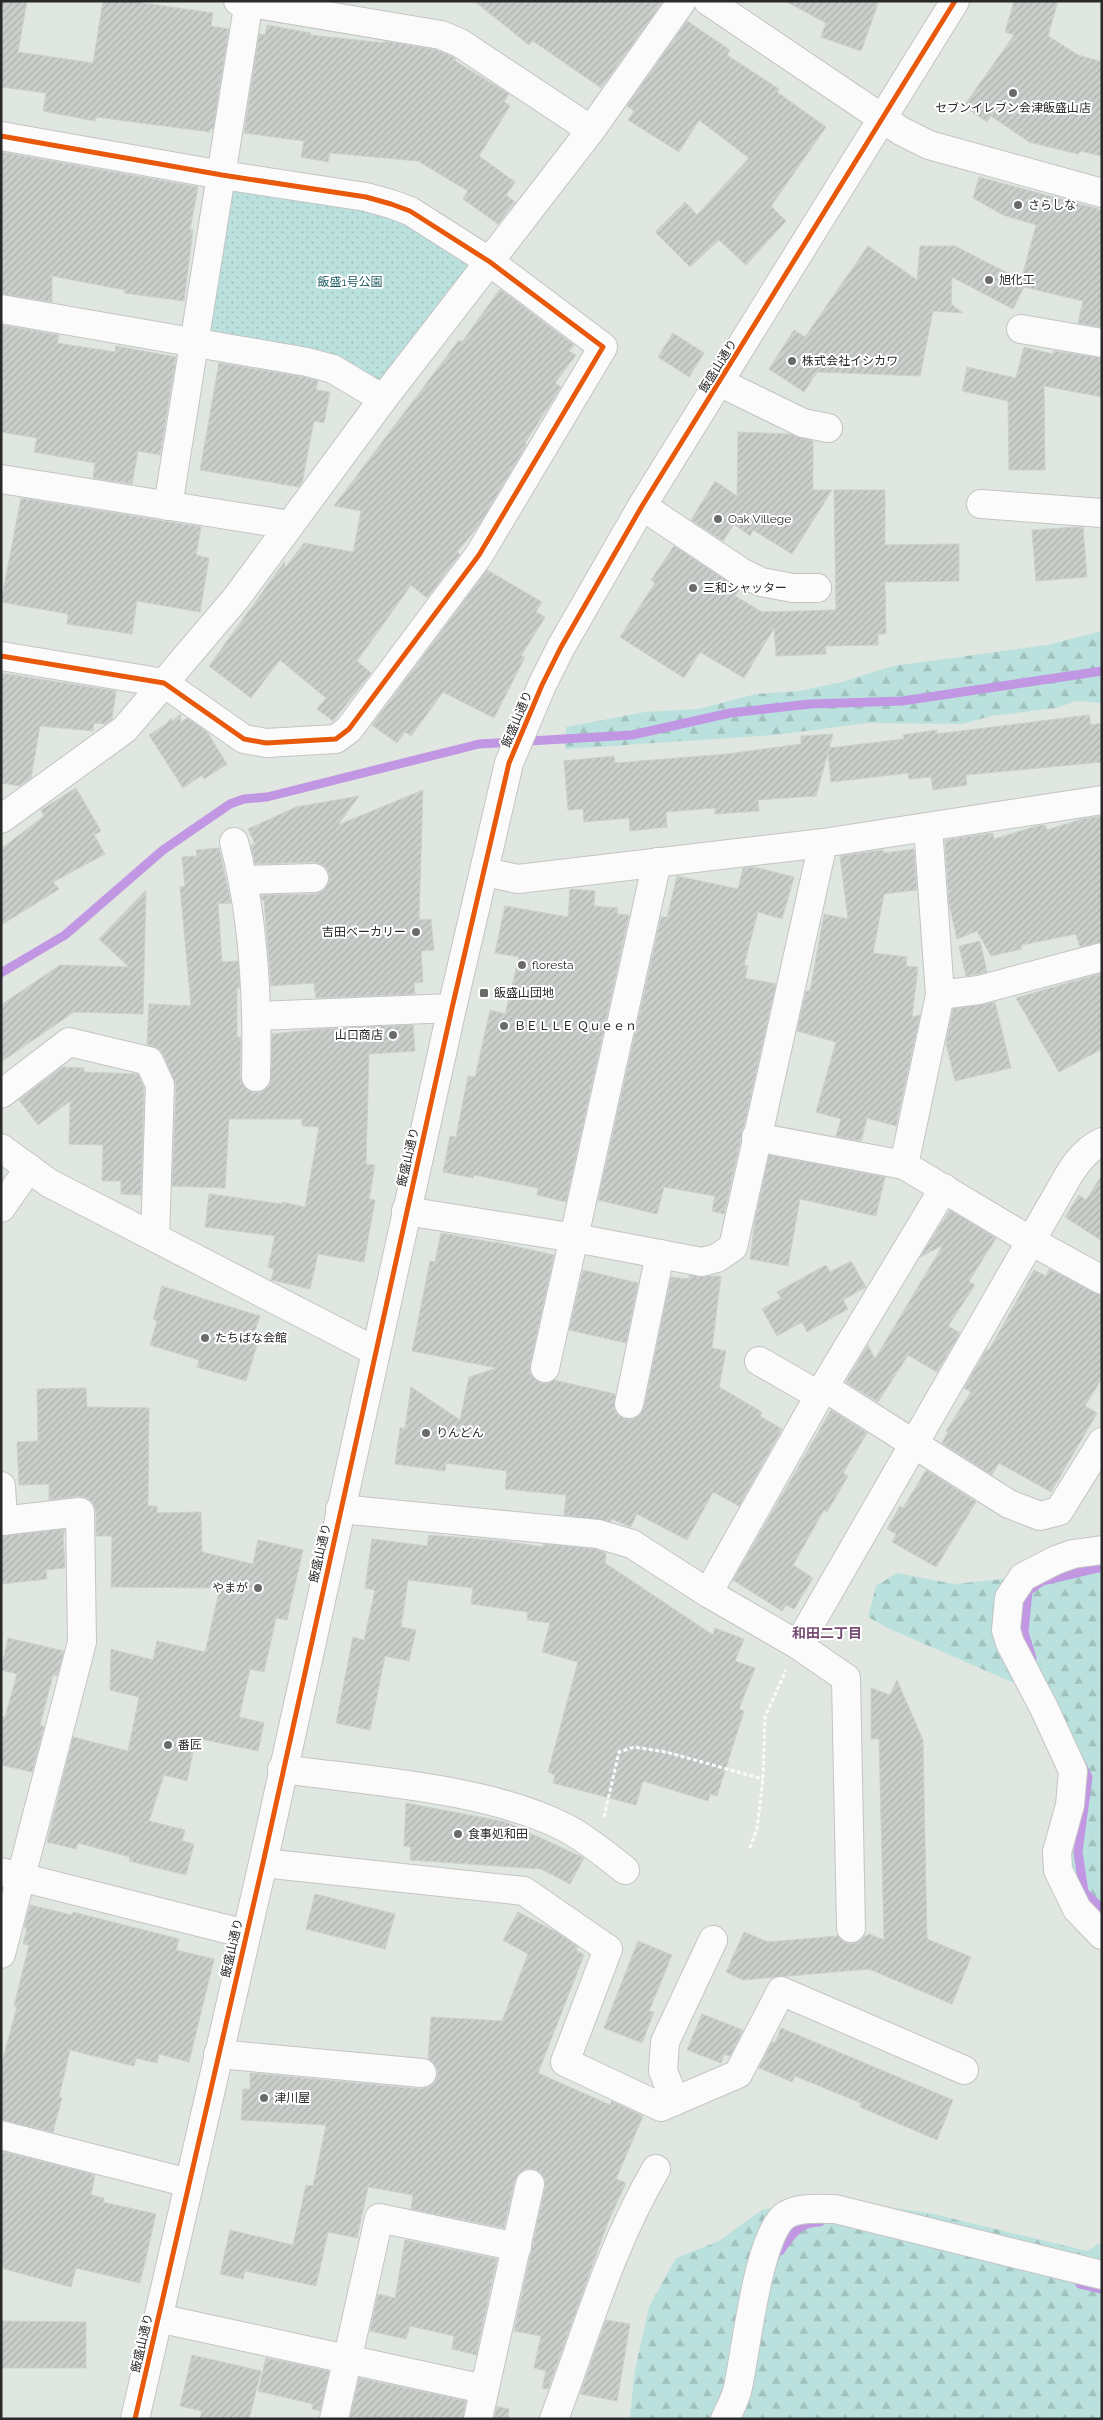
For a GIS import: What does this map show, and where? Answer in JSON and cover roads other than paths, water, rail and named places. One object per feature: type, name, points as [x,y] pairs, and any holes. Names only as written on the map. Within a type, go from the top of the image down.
[{"type":"street","points":[[1,819],[125,728],[236,597],[383,399],[591,130],[682,1]]},
{"type":"street","points":[[708,1],[883,120],[930,145],[1102,193]]},
{"type":"street","name":"飯盛山通り","points":[[135,2419],[263,1863],[282,1769],[452,1008],[485,872],[501,796],[518,740],[561,647],[642,506],[955,1]]},
{"type":"street","points":[[168,506],[222,174],[246,2],[441,35],[460,43],[591,130]]},
{"type":"street","points":[[1,136],[366,197],[391,204],[410,211],[490,262],[603,347],[479,555],[349,730],[336,740],[266,743],[244,740],[164,683],[1,656]]},
{"type":"street","points":[[1,309],[307,362],[333,369],[383,399]]},
{"type":"street","points":[[1021,329],[1102,343]]},
{"type":"street","points":[[720,382],[803,423],[828,428]]},
{"type":"street","points":[[1,480],[290,525]]},
{"type":"street","points":[[980,504],[1102,513]]},
{"type":"street","points":[[642,506],[741,572],[761,582],[793,588],[816,588]]},
{"type":"street","points":[[485,872],[518,879],[823,843],[1102,800]]},
{"type":"street","points":[[904,1165],[940,995],[928,828]]},
{"type":"street","points":[[234,842],[244,880],[258,1016],[256,1077]]},
{"type":"street","points":[[406,1211],[575,1238],[702,1262],[717,1258],[732,1247],[823,843]]},
{"type":"street","points":[[545,1368],[657,862]]},
{"type":"street","points":[[244,880],[314,878]]},
{"type":"street","points":[[940,995],[979,990],[1102,957]]},
{"type":"street","points":[[258,1016],[452,1008]]},
{"type":"street","points":[[1,1094],[69,1042],[149,1061],[160,1084],[154,1237]]},
{"type":"street","points":[[756,1137],[904,1165],[1031,1241],[1102,1280]]},
{"type":"street","points":[[798,1645],[1081,1157],[1089,1148],[1102,1142]]},
{"type":"street","points":[[1,1148],[49,1182],[375,1351]]},
{"type":"street","points":[[1,1208],[28,1168]]},
{"type":"street","points":[[708,1593],[822,1392],[944,1188]]},
{"type":"street","points":[[629,1404],[660,1254]]},
{"type":"street","points":[[760,1360],[822,1392],[1009,1504],[1040,1516],[1059,1511],[1102,1442]]},
{"type":"street","points":[[1,1486],[2,1521],[80,1512],[82,1642],[11,1874],[1,1954]]},
{"type":"street","points":[[340,1509],[598,1534],[632,1544],[708,1593],[798,1645],[846,1678],[851,1928]]},
{"type":"street","points":[[1102,1550],[1073,1554],[1056,1560],[1023,1577],[1009,1598],[1006,1630],[1010,1644],[1044,1708],[1073,1771],[1070,1805],[1057,1852],[1058,1870],[1077,1908],[1102,1935]]},
{"type":"street","points":[[282,1769],[442,1791],[521,1809],[565,1828],[597,1847],[625,1870]]},
{"type":"street","points":[[263,1863],[524,1891],[608,1949],[565,2062],[661,2107],[738,2074],[781,1991],[964,2070]]},
{"type":"street","points":[[11,1874],[246,1934]]},
{"type":"street","points":[[675,2101],[663,2071],[665,2042],[713,1940]]},
{"type":"street","points":[[218,2054],[422,2073]]},
{"type":"street","points":[[1,2135],[189,2182]]},
{"type":"street","points":[[554,2419],[605,2272],[636,2203],[656,2169]]},
{"type":"street","points":[[478,2419],[530,2184]]},
{"type":"street","points":[[725,2419],[738,2389],[764,2256],[778,2222],[787,2214],[801,2210],[835,2209],[1102,2275]]},
{"type":"street","points":[[334,2419],[379,2218],[517,2247]]},
{"type":"street","points":[[158,2318],[484,2389]]},
{"type":"waterway","points":[[1,973],[65,935],[163,850],[230,804],[244,799],[267,797],[479,744],[632,735],[730,713],[810,704],[902,701],[1102,671]]},
{"type":"waterway","points":[[1032,1658],[1024,1632],[1028,1591],[1042,1581],[1102,1567]]},
{"type":"waterway","points":[[1082,1765],[1088,1777],[1078,1852],[1084,1892],[1102,1909]]},
{"type":"waterway","points":[[780,2251],[796,2230],[807,2224],[820,2222]]},
{"type":"waterway","points":[[1080,2284],[1102,2289]]},
{"type":"place","name":"セブンイレブン会津飯盛山店","points":[[1013,93]]},
{"type":"place","name":"さらしな","points":[[1018,205]]},
{"type":"place","name":"旭化工","points":[[989,280]]},
{"type":"place","name":"株式会社イシカワ","points":[[792,361]]},
{"type":"place","name":"Oak Villege","points":[[718,519]]},
{"type":"place","name":"三和シャッター","points":[[693,588]]},
{"type":"place","name":"吉田ベーカリー","points":[[416,932]]},
{"type":"place","name":"floresta","points":[[522,965]]},
{"type":"place","name":"飯盛山団地","points":[[484,993]]},
{"type":"place","name":"ＢＥＬＬＥ Ｑｕｅｅｎ","points":[[504,1026]]},
{"type":"place","name":"山口商店","points":[[393,1035]]},
{"type":"place","name":"たちばな会館","points":[[205,1338]]},
{"type":"place","name":"りんどん","points":[[426,1433]]},
{"type":"place","name":"やまが","points":[[258,1588]]},
{"type":"place","name":"番匠","points":[[168,1745]]},
{"type":"place","name":"食事処和田","points":[[458,1834]]},
{"type":"place","name":"津川屋","points":[[264,2098]]},
{"type":"district","name":"和田二丁目","points":[[827,1633]]},
{"type":"park label","name":"飯盛1号公園","points":[[350,282]]}]
